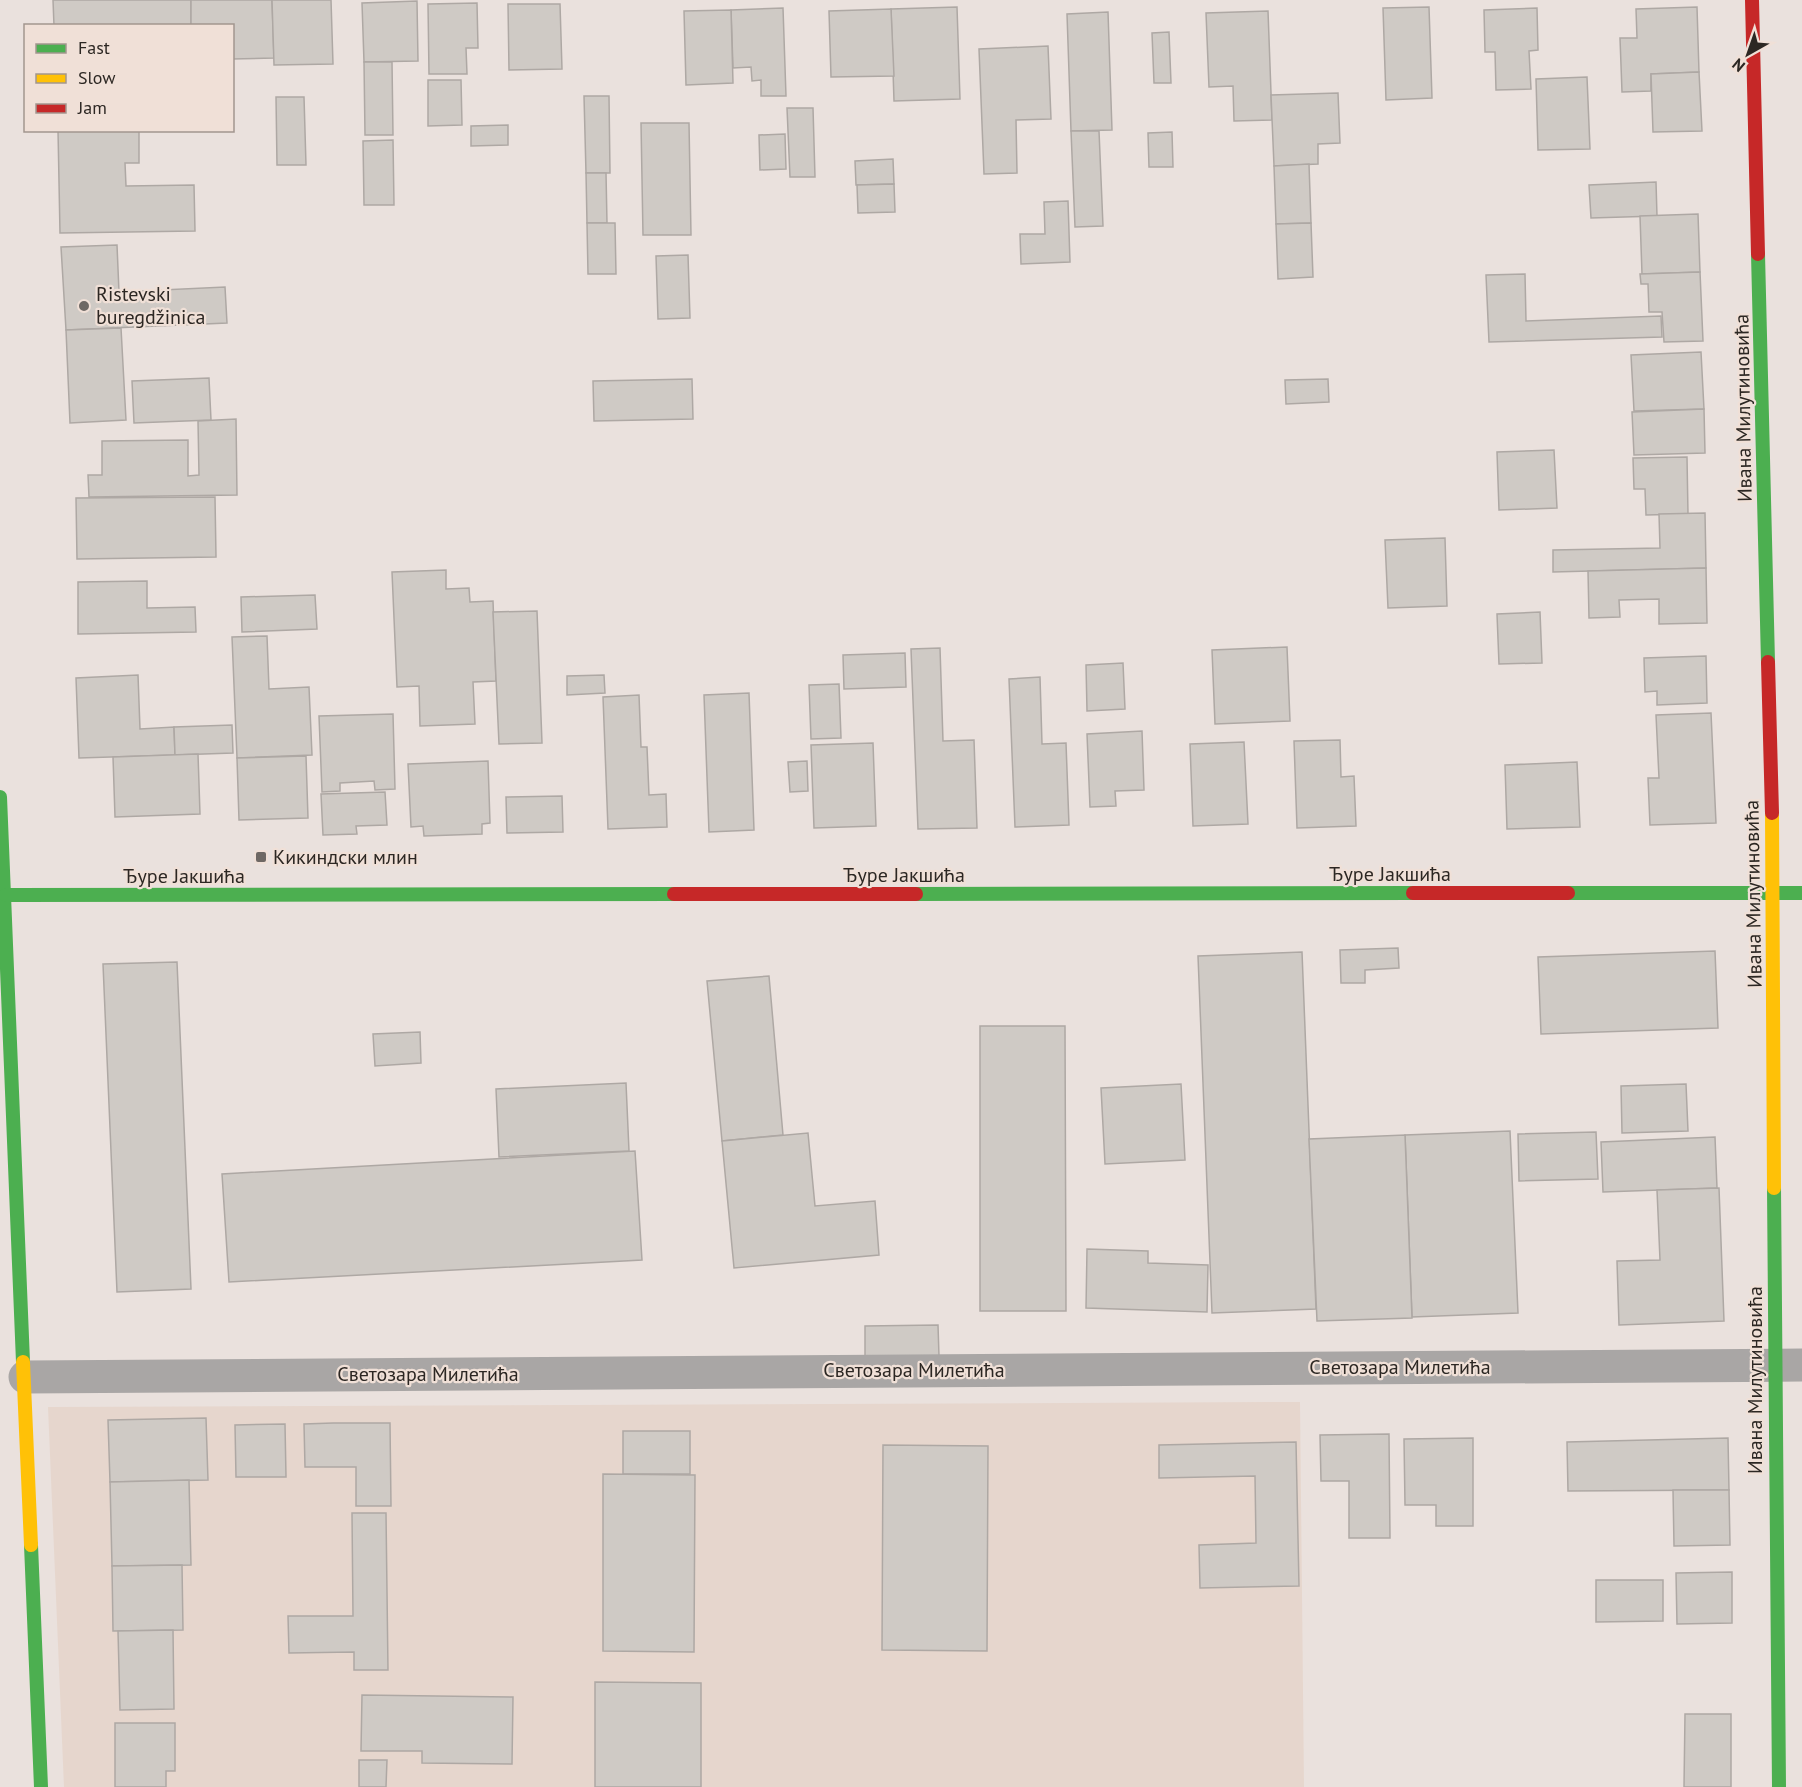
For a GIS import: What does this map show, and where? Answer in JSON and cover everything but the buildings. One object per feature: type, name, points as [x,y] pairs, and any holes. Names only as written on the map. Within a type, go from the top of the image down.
[{"type":"main road","name":"Ивана Милутиновића","points":[[1752,0],[1788,1364],[1779,1787]]},
{"type":"main road","points":[[0,796],[6,895],[40,1787]]},
{"type":"main road","name":"Ђуре Јакшића","points":[[6,895],[1802,893]]},
{"type":"street","name":"Светозара Милетића","points":[[25,1377],[1788,1364]]},
{"type":"shaded area","points":[[1300,1402],[1304,1787],[64,1787],[48,1407]]},
{"type":"traffic: fast","points":[[1758,254],[1768,662]]},
{"type":"traffic: fast","points":[[0,797],[23,1362]]},
{"type":"traffic: fast","points":[[916,894],[1413,893]]},
{"type":"traffic: fast","points":[[1568,893],[1802,893]]},
{"type":"traffic: fast","points":[[6,895],[674,894]]},
{"type":"traffic: fast","points":[[1774,1188],[1779,1787]]},
{"type":"traffic: fast","points":[[31,1545],[41,1787]]},
{"type":"traffic: slow","points":[[1772,813],[1774,1188]]},
{"type":"traffic: slow","points":[[23,1362],[31,1545]]},
{"type":"traffic: jam","points":[[1752,0],[1758,254]]},
{"type":"traffic: jam","points":[[1768,662],[1772,813]]},
{"type":"traffic: jam","points":[[1413,893],[1568,893]]},
{"type":"traffic: jam","points":[[674,894],[916,894]]},
{"type":"place","name":"Ristevski buregdžinica","points":[[84,306]]},
{"type":"place","name":"Кикиндски млин","points":[[261,857]]}]
